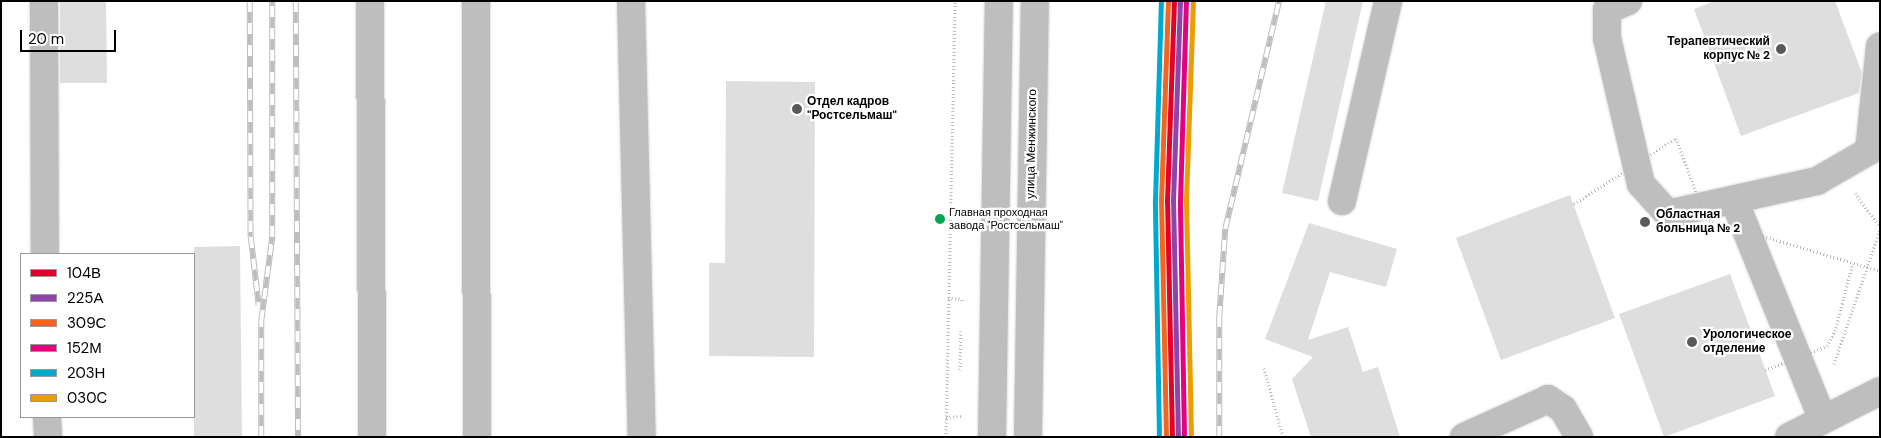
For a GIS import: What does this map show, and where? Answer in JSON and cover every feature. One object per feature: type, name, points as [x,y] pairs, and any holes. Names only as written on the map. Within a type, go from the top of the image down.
[{"type":"main road","points":[[44,1],[45,253]]},
{"type":"main road","points":[[370,1],[372,437]]},
{"type":"main road","points":[[476,1],[477,437]]},
{"type":"main road","points":[[631,1],[642,437]]},
{"type":"main road","points":[[992,437],[999,1]]},
{"type":"main road","name":"улица Менжинского","points":[[1028,437],[1035,1]]},
{"type":"main road","points":[[1342,202],[1388,1]]},
{"type":"main road","points":[[1628,1],[1607,10],[1608,38],[1641,184],[1668,214],[1817,181],[1869,151],[1880,47]]},
{"type":"main road","points":[[1734,200],[1820,415]]},
{"type":"main road","points":[[1789,437],[1820,415],[1880,391]]},
{"type":"main road","points":[[1464,437],[1548,399],[1563,410],[1578,437]]},
{"type":"main road","points":[[47,418],[48,437]]},
{"type":"path","points":[[946,437],[955,1]]},
{"type":"path","points":[[1574,204],[1676,138],[1706,219],[1880,271]]},
{"type":"path","points":[[1820,415],[1880,228],[1838,169]]},
{"type":"path","points":[[1765,370],[1827,346],[1835,331],[1853,263]]},
{"type":"path","points":[[948,298],[962,299]]},
{"type":"path","points":[[1264,368],[1283,437]]},
{"type":"path","points":[[946,417],[961,417]]},
{"type":"building","points":[[60,1],[106,1],[107,83],[60,83]]},
{"type":"building","points":[[1326,1],[1363,1],[1318,201],[1282,193]]},
{"type":"building","name":"Терапевтический корпус № 2","points":[[1714,1],[1835,1],[1862,73],[1859,93],[1741,136],[1694,9]]},
{"type":"building","points":[[726,81],[815,82],[814,357],[709,356],[709,263],[725,263]]},
{"type":"building","points":[[1570,195],[1615,318],[1501,360],[1456,238]]},
{"type":"building","points":[[1309,223],[1397,249],[1386,287],[1330,272],[1308,340],[1348,327],[1363,372],[1378,367],[1400,437],[1311,437],[1292,379],[1313,357],[1265,339]]},
{"type":"building","points":[[240,246],[242,437],[194,437],[194,247]]},
{"type":"building","name":"Урологическое отделение","points":[[1730,274],[1775,396],[1664,437],[1619,314]]},
{"type":"railway","points":[[250,1],[251,237],[259,306]]},
{"type":"railway","points":[[261,437],[261,321],[272,237],[272,1]]},
{"type":"railway","points":[[296,1],[298,437]]},
{"type":"railway","points":[[1219,437],[1219,317],[1225,229],[1279,1]]},
{"type":"transit line","name":"203Н","points":[[1159,437],[1155,201],[1161,1]]},
{"type":"transit line","name":"309С","points":[[1166,437],[1161,201],[1168,1]]},
{"type":"transit line","name":"104В","points":[[1172,437],[1167,201],[1174,1]]},
{"type":"transit line","name":"225А","points":[[1178,437],[1173,201],[1180,1]]},
{"type":"transit line","name":"152М","points":[[1184,437],[1180,201],[1186,1]]},
{"type":"transit line","name":"030C","points":[[1191,437],[1186,201],[1193,2]]},
{"type":"place","name":"Терапевтический корпус № 2","points":[[1781,49]]},
{"type":"place","name":"Отдел кадров \"Ростсельмаш\"","points":[[797,109]]},
{"type":"place","name":"Главная проходная завода \"Ростсельмаш\"","points":[[940,219]]},
{"type":"place","name":"Областная больница № 2","points":[[1645,222]]},
{"type":"place","name":"Урологическое отделение","points":[[1692,342]]}]
